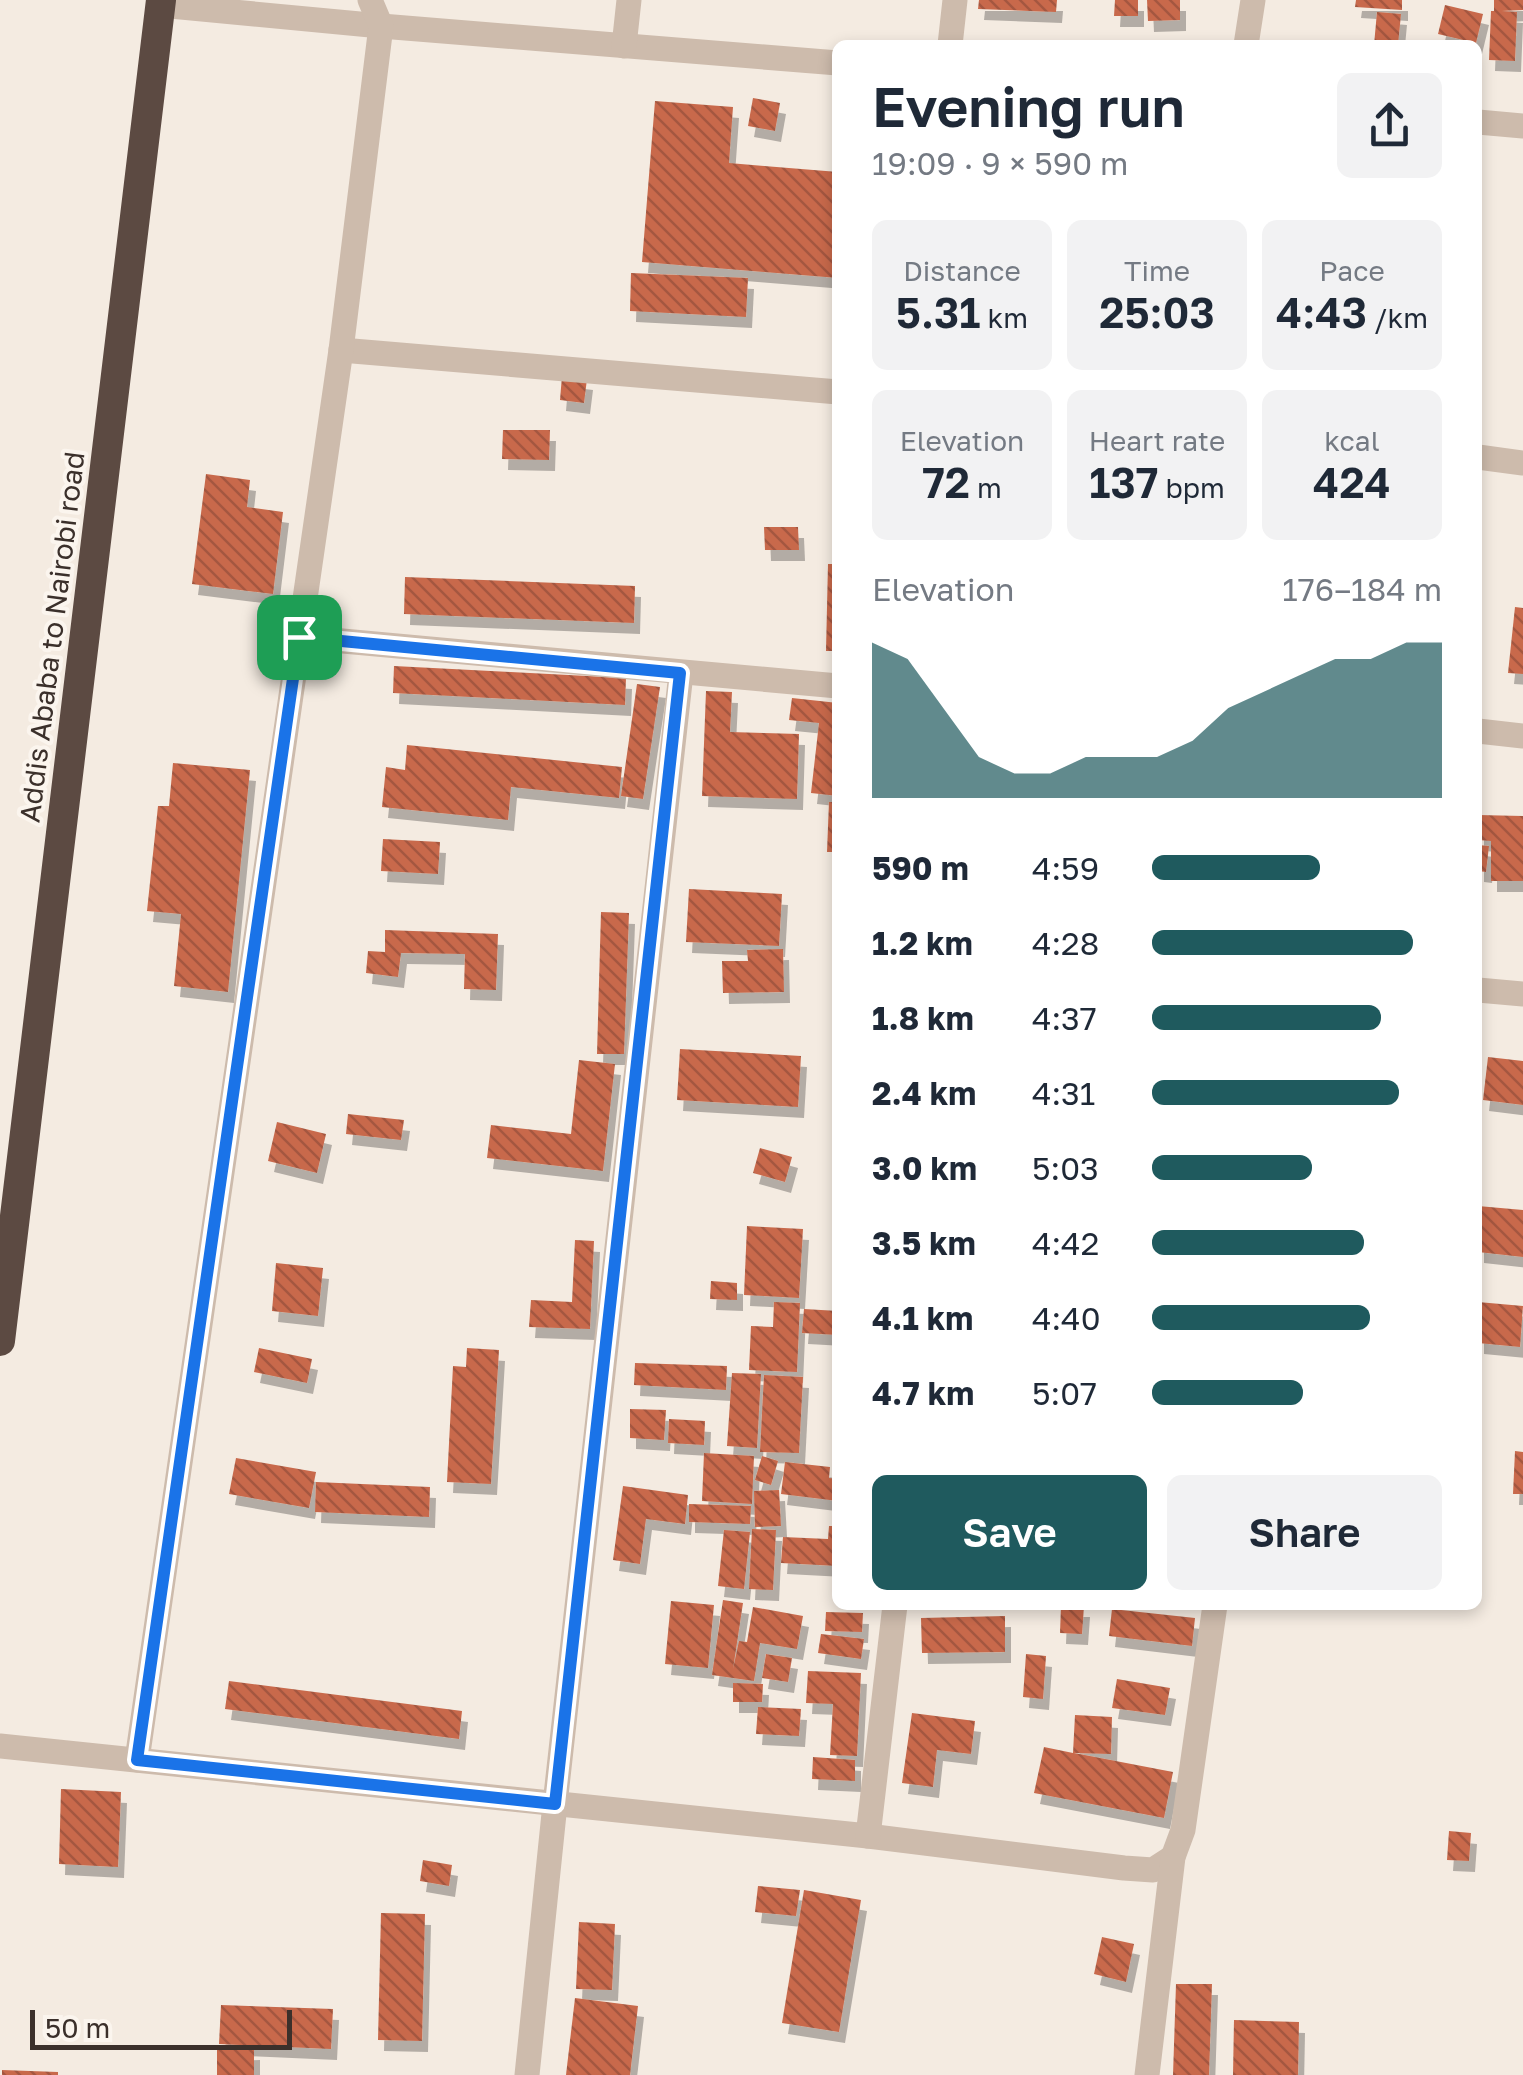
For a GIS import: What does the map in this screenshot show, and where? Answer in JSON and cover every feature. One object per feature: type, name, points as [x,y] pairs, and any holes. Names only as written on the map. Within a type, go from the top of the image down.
[{"type":"highway","name":"Addis Ababa to Nairobi road","points":[[0,1341],[161,3]]},
{"type":"street","points":[[137,1760],[340,350],[380,26],[370,0]]},
{"type":"street","points":[[624,46],[629,0]]},
{"type":"street","points":[[951,40],[955,0]]},
{"type":"street","points":[[1247,40],[1252,0]]},
{"type":"street","points":[[161,3],[380,26],[832,63]]},
{"type":"street","points":[[1482,122],[1523,126]]},
{"type":"street","points":[[340,350],[832,391]]},
{"type":"street","points":[[1482,458],[1523,462]]},
{"type":"street","points":[[299,637],[832,686]]},
{"type":"street","points":[[527,2075],[680,673]]},
{"type":"street","points":[[1482,731],[1523,736]]},
{"type":"street","points":[[1482,990],[1523,994]]},
{"type":"street","points":[[868,1836],[893,1610]]},
{"type":"street","points":[[1147,2075],[1174,1857],[1183,1830],[1213,1610]]},
{"type":"street","points":[[0,1746],[868,1836],[1138,1869],[1152,1870],[1174,1857]]},
{"type":"building","points":[[979,0],[1057,0],[1056,12],[978,9]]},
{"type":"building","points":[[1115,0],[1138,0],[1138,16],[1114,16]]},
{"type":"building","points":[[1147,0],[1180,0],[1180,20],[1148,21]]},
{"type":"building","points":[[1356,0],[1402,0],[1402,10],[1355,7]]},
{"type":"building","points":[[1494,0],[1523,0],[1523,10],[1502,11],[1517,12],[1515,61],[1489,60]]},
{"type":"building","points":[[1445,5],[1483,14],[1477,40],[1438,34]]},
{"type":"building","points":[[1377,12],[1401,14],[1398,40],[1374,40]]},
{"type":"building","points":[[753,98],[780,103],[775,131],[748,126]]},
{"type":"building","points":[[655,101],[733,107],[729,163],[832,172],[832,278],[642,262]]},
{"type":"building","points":[[631,273],[748,278],[746,317],[630,311]]},
{"type":"building","points":[[562,376],[587,379],[584,403],[560,400]]},
{"type":"building","points":[[503,430],[550,430],[549,460],[502,459]]},
{"type":"building","points":[[206,474],[250,480],[247,507],[283,512],[273,594],[192,584]]},
{"type":"building","points":[[764,527],[798,527],[799,550],[765,550]]},
{"type":"building","points":[[828,564],[832,564],[832,651],[826,651]]},
{"type":"building","points":[[405,577],[635,586],[634,623],[404,614]]},
{"type":"building","points":[[1515,607],[1523,608],[1523,674],[1508,673]]},
{"type":"building","points":[[394,666],[626,678],[625,705],[393,693]]},
{"type":"building","points":[[637,684],[660,687],[643,799],[621,796]]},
{"type":"building","points":[[706,691],[732,692],[730,732],[799,734],[797,799],[702,796]]},
{"type":"building","points":[[792,698],[832,702],[832,795],[811,793],[819,723],[789,720]]},
{"type":"building","points":[[407,745],[622,767],[619,798],[511,787],[508,820],[382,807],[386,767],[405,770]]},
{"type":"building","points":[[173,763],[250,770],[228,992],[174,986],[181,914],[147,911],[158,806],[169,806]]},
{"type":"building","points":[[829,802],[832,802],[832,852],[827,852]]},
{"type":"building","points":[[1482,815],[1523,816],[1523,881],[1491,881],[1491,841],[1482,840]]},
{"type":"building","points":[[383,839],[440,842],[438,874],[381,871]]},
{"type":"building","points":[[1482,845],[1489,846],[1486,872],[1482,872]]},
{"type":"building","points":[[689,889],[782,894],[779,946],[686,942]]},
{"type":"building","points":[[601,912],[629,913],[624,1054],[597,1054]]},
{"type":"building","points":[[385,930],[498,934],[496,990],[464,989],[465,954],[401,953],[398,977],[366,973],[368,951],[385,952]]},
{"type":"building","points":[[783,949],[784,992],[723,993],[722,961],[748,961],[747,950]]},
{"type":"building","points":[[680,1049],[801,1056],[798,1107],[677,1100]]},
{"type":"building","points":[[1488,1057],[1523,1061],[1523,1105],[1483,1100]]},
{"type":"building","points":[[579,1060],[615,1064],[603,1171],[487,1158],[491,1125],[571,1134]]},
{"type":"building","points":[[348,1114],[404,1120],[401,1140],[346,1134]]},
{"type":"building","points":[[277,1122],[326,1134],[317,1173],[268,1161]]},
{"type":"building","points":[[760,1148],[792,1157],[785,1182],[753,1173]]},
{"type":"building","points":[[1482,1206],[1523,1210],[1523,1257],[1482,1252]]},
{"type":"building","points":[[747,1226],[803,1229],[799,1298],[744,1295]]},
{"type":"building","points":[[575,1240],[594,1241],[590,1329],[529,1327],[531,1300],[572,1302]]},
{"type":"building","points":[[276,1263],[323,1268],[318,1316],[272,1311]]},
{"type":"building","points":[[711,1281],[737,1283],[737,1300],[710,1299]]},
{"type":"building","points":[[774,1302],[800,1303],[797,1372],[749,1370],[751,1326],[773,1327]]},
{"type":"building","points":[[1482,1302],[1523,1306],[1520,1347],[1482,1343]]},
{"type":"building","points":[[804,1309],[832,1311],[832,1335],[802,1333]]},
{"type":"building","points":[[259,1348],[312,1359],[307,1383],[254,1372]]},
{"type":"building","points":[[467,1348],[499,1350],[491,1484],[447,1482],[453,1366],[466,1367]]},
{"type":"building","points":[[635,1363],[727,1366],[726,1390],[634,1385]]},
{"type":"building","points":[[732,1373],[761,1374],[757,1448],[727,1446]]},
{"type":"building","points":[[764,1375],[803,1377],[799,1453],[760,1452]]},
{"type":"building","points":[[630,1409],[666,1410],[664,1440],[630,1438]]},
{"type":"building","points":[[669,1419],[705,1421],[704,1445],[668,1443]]},
{"type":"building","points":[[1515,1451],[1523,1452],[1523,1494],[1513,1494]]},
{"type":"building","points":[[704,1453],[754,1456],[752,1504],[702,1501]]},
{"type":"building","points":[[762,1456],[778,1461],[771,1485],[755,1480]]},
{"type":"building","points":[[236,1458],[316,1472],[309,1508],[229,1494]]},
{"type":"building","points":[[785,1462],[830,1467],[832,1500],[781,1494]]},
{"type":"building","points":[[316,1482],[430,1487],[429,1517],[315,1512]]},
{"type":"building","points":[[623,1486],[688,1495],[685,1524],[646,1519],[640,1564],[613,1560]]},
{"type":"building","points":[[779,1490],[781,1526],[755,1527],[754,1491]]},
{"type":"building","points":[[689,1504],[751,1506],[750,1524],[689,1522]]},
{"type":"building","points":[[832,1526],[832,1566],[781,1563],[783,1537],[828,1539]]},
{"type":"building","points":[[752,1529],[776,1530],[773,1590],[749,1589]]},
{"type":"building","points":[[724,1530],[750,1532],[744,1589],[718,1586]]},
{"type":"building","points":[[723,1600],[743,1603],[733,1669],[739,1641],[747,1642],[753,1607],[803,1616],[797,1649],[760,1643],[754,1681],[712,1675]]},
{"type":"building","points":[[671,1601],[714,1605],[708,1668],[665,1664]]},
{"type":"building","points":[[1061,1610],[1084,1610],[1082,1634],[1060,1633]]},
{"type":"building","points":[[1112,1610],[1195,1618],[1192,1646],[1109,1636]]},
{"type":"building","points":[[826,1612],[863,1613],[862,1632],[825,1631]]},
{"type":"building","points":[[1005,1616],[1005,1652],[922,1653],[921,1618]]},
{"type":"building","points":[[821,1634],[864,1639],[861,1659],[818,1653]]},
{"type":"building","points":[[766,1654],[792,1658],[788,1682],[762,1678]]},
{"type":"building","points":[[1026,1654],[1046,1656],[1043,1699],[1023,1697]]},
{"type":"building","points":[[808,1671],[861,1673],[857,1756],[830,1755],[833,1704],[806,1703]]},
{"type":"building","points":[[1117,1679],[1170,1688],[1165,1715],[1112,1708]]},
{"type":"building","points":[[229,1681],[462,1711],[459,1739],[225,1709]]},
{"type":"building","points":[[733,1683],[763,1684],[762,1702],[733,1702]]},
{"type":"building","points":[[758,1707],[801,1709],[799,1736],[756,1734]]},
{"type":"building","points":[[912,1713],[975,1721],[971,1754],[937,1750],[933,1787],[902,1783]]},
{"type":"building","points":[[1075,1715],[1112,1717],[1111,1754],[1074,1753],[1173,1772],[1164,1818],[1034,1793],[1044,1747],[1073,1753]]},
{"type":"building","points":[[813,1757],[855,1760],[855,1781],[812,1779]]},
{"type":"building","points":[[61,1789],[121,1792],[118,1867],[59,1864]]},
{"type":"building","points":[[1449,1831],[1471,1833],[1469,1861],[1447,1860]]},
{"type":"building","points":[[423,1860],[452,1865],[449,1886],[420,1881]]},
{"type":"building","points":[[758,1886],[800,1890],[796,1916],[755,1912]]},
{"type":"building","points":[[804,1890],[861,1900],[839,2032],[782,2023]]},
{"type":"building","points":[[381,1913],[425,1914],[422,2041],[378,2040]]},
{"type":"building","points":[[579,1922],[615,1924],[612,1990],[576,1989]]},
{"type":"building","points":[[1102,1937],[1134,1944],[1126,1982],[1094,1974]]},
{"type":"building","points":[[1176,1984],[1212,1984],[1209,2075],[1173,2075]]},
{"type":"building","points":[[575,1998],[638,2006],[630,2075],[566,2075]]},
{"type":"building","points":[[221,2005],[333,2009],[331,2049],[219,2044]]},
{"type":"building","points":[[1234,2020],[1299,2022],[1298,2075],[1233,2075]]},
{"type":"building","points":[[254,2049],[254,2075],[217,2075],[217,2050]]},
{"type":"building","points":[[2,2070],[58,2072],[58,2075],[2,2075]]},
{"type":"route","points":[[299,637],[680,673],[555,1804],[137,1760],[299,637]]}]
